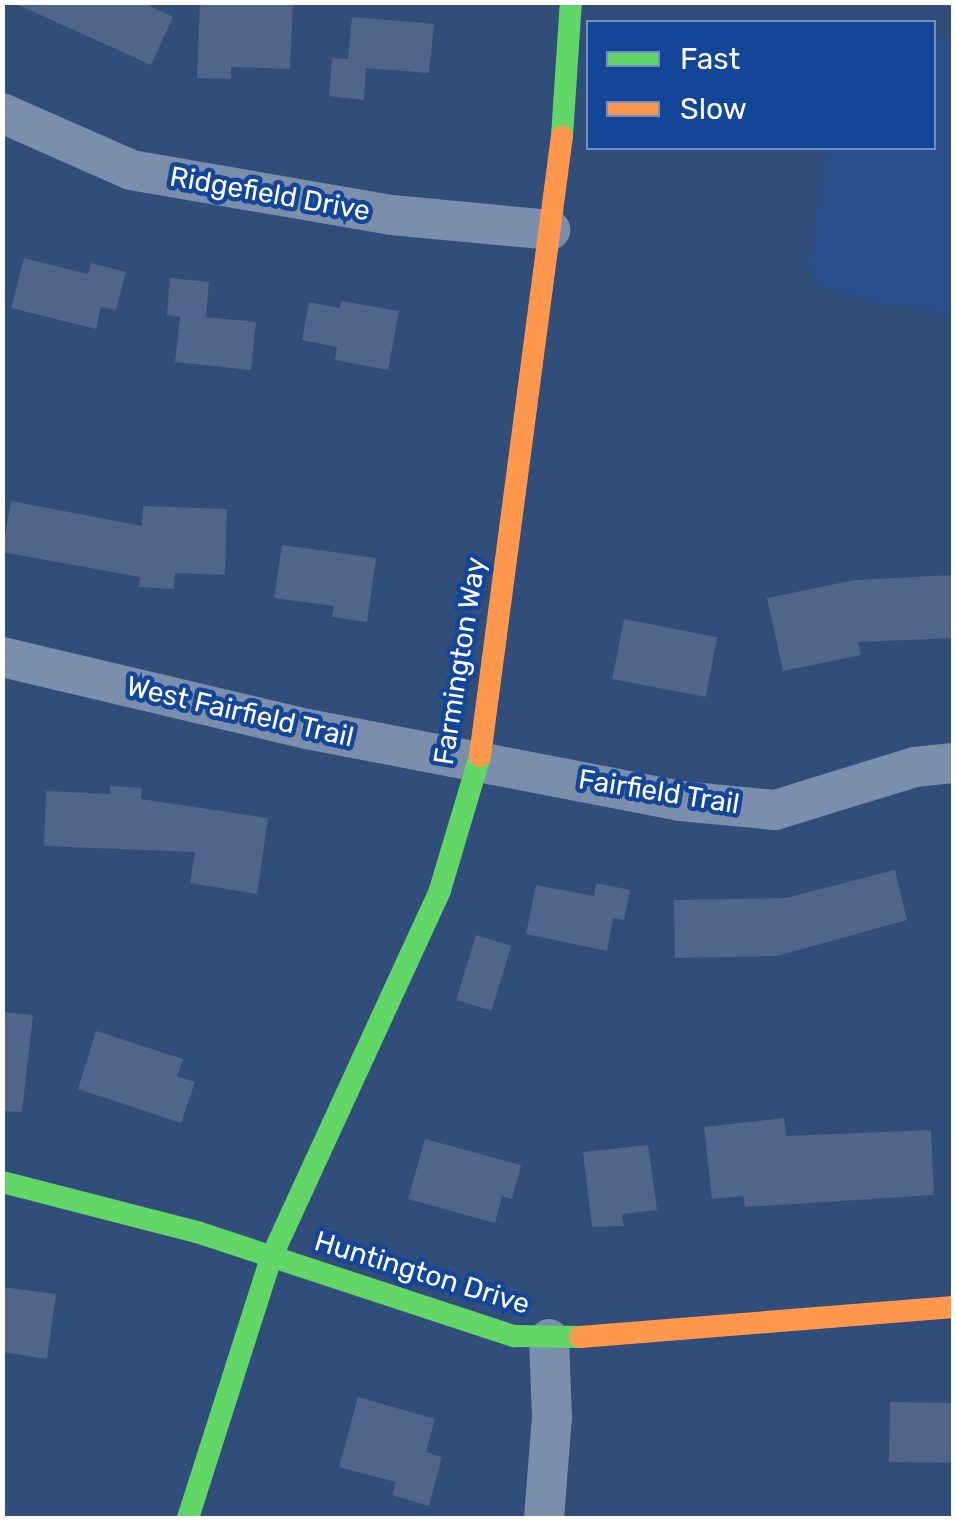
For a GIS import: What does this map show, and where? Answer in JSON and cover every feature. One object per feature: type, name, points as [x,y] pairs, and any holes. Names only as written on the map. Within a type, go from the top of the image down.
[{"type":"street","name":"Farmington Way","points":[[188,1518],[271,1258],[440,890],[479,760],[550,230],[571,2]]},
{"type":"street","name":"Ridgefield Drive","points":[[2,113],[131,170],[392,215],[550,230]]},
{"type":"street","name":"West Fairfield Trail","points":[[2,657],[307,729],[479,760]]},
{"type":"street","name":"Fairfield Trail","points":[[479,760],[681,801],[775,810],[915,767],[954,763]]},
{"type":"street","name":"Huntington Drive","points":[[2,1182],[271,1258],[514,1336],[548,1340],[954,1307]]},
{"type":"street","points":[[544,1518],[552,1418],[548,1340]]},
{"type":"water","points":[[953,36],[953,314],[872,302],[823,286],[811,276],[809,261],[827,150],[936,150],[936,40]]},
{"type":"building","points":[[12,2],[142,2],[173,17],[151,65]]},
{"type":"building","points":[[200,2],[293,2],[290,69],[231,67],[231,79],[197,78]]},
{"type":"building","points":[[352,17],[434,24],[429,73],[366,68],[364,100],[329,96],[332,58],[348,59]]},
{"type":"building","points":[[24,258],[88,274],[91,263],[126,272],[116,310],[101,307],[96,329],[11,308]]},
{"type":"building","points":[[170,278],[209,282],[206,317],[256,322],[251,370],[175,362],[180,317],[167,315]]},
{"type":"building","points":[[341,301],[399,311],[388,370],[335,360],[337,347],[302,340],[309,302],[340,308]]},
{"type":"building","points":[[11,501],[142,526],[143,506],[227,509],[225,575],[175,573],[174,589],[139,587],[140,577],[2,552]]},
{"type":"building","points":[[282,545],[376,558],[367,622],[332,617],[334,606],[274,598]]},
{"type":"building","points":[[954,575],[954,638],[858,642],[861,655],[783,671],[767,598],[855,580]]},
{"type":"building","points":[[624,619],[717,637],[706,697],[612,679]]},
{"type":"building","points":[[110,786],[142,788],[141,799],[268,818],[257,894],[190,883],[195,852],[44,846],[46,791],[110,794]]},
{"type":"building","points":[[895,870],[907,920],[777,956],[675,958],[674,900],[785,898]]},
{"type":"building","points":[[596,883],[630,890],[624,920],[613,918],[607,951],[526,934],[536,885],[594,896]]},
{"type":"building","points":[[476,935],[511,946],[492,1011],[456,1000]]},
{"type":"building","points":[[2,1012],[33,1015],[22,1112],[2,1111]]},
{"type":"building","points":[[96,1031],[183,1059],[177,1076],[195,1082],[181,1123],[78,1089]]},
{"type":"building","points":[[784,1118],[786,1136],[931,1130],[934,1195],[745,1207],[743,1196],[712,1199],[704,1127]]},
{"type":"building","points":[[425,1139],[521,1165],[512,1199],[502,1196],[495,1223],[408,1199]]},
{"type":"building","points":[[648,1145],[657,1210],[622,1214],[624,1226],[592,1227],[583,1152]]},
{"type":"building","points":[[2,1287],[56,1294],[47,1359],[2,1352]]},
{"type":"building","points":[[358,1397],[435,1419],[426,1452],[442,1457],[429,1506],[392,1495],[396,1482],[339,1467]]},
{"type":"building","points":[[890,1402],[954,1403],[953,1463],[889,1462]]},
{"type":"traffic: fast","points":[[562,136],[571,2]]},
{"type":"traffic: fast","points":[[188,1518],[271,1258],[440,890],[480,756]]},
{"type":"traffic: fast","points":[[2,1182],[197,1232],[514,1336],[580,1337]]},
{"type":"traffic: slow","points":[[480,756],[562,136]]},
{"type":"traffic: slow","points":[[580,1337],[954,1307]]}]
